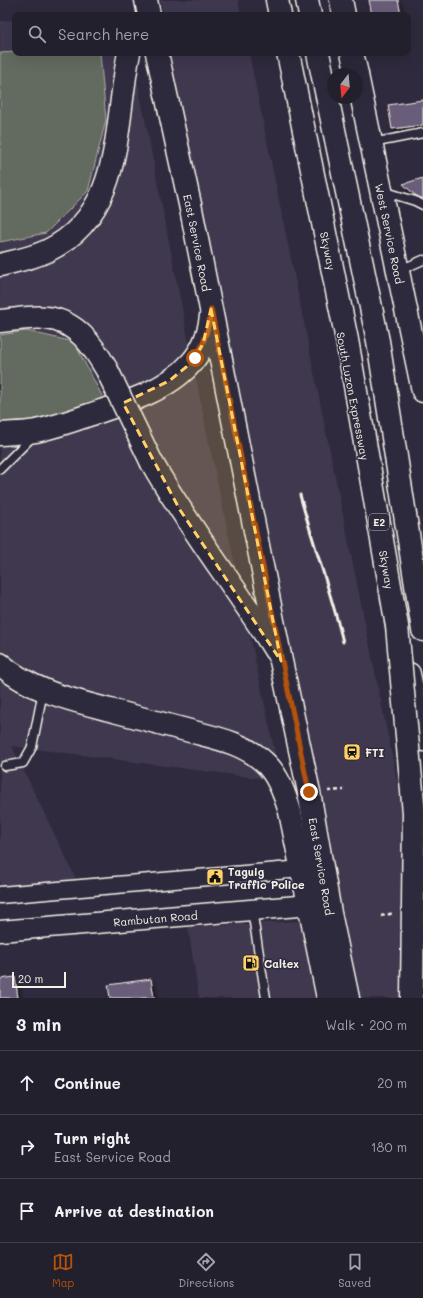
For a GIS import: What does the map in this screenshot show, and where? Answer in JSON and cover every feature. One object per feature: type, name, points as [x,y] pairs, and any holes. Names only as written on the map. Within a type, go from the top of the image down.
[{"type":"main road","points":[[274,0],[276,12]]},
{"type":"main road","points":[[277,0],[279,12]]},
{"type":"main road","points":[[307,0],[309,12]]},
{"type":"main road","points":[[317,0],[319,12]]},
{"type":"main road","points":[[341,0],[343,12]]},
{"type":"main road","points":[[0,265],[34,256],[56,246],[77,230],[92,212],[104,190],[112,162],[129,56]]},
{"type":"main road","name":"East Service Road","points":[[158,56],[191,209],[309,792],[330,913],[348,998]]},
{"type":"main road","name":"South Luzon Expressway","points":[[285,56],[423,740]]},
{"type":"main road","name":"Skyway","points":[[289,56],[347,340],[397,626],[414,813],[412,998]]},
{"type":"main road","name":"E2","points":[[319,56],[378,341],[423,630]]},
{"type":"main road","points":[[328,56],[330,68]]},
{"type":"main road","name":"West Service Road","points":[[353,56],[355,68]]},
{"type":"main road","points":[[337,104],[423,544]]},
{"type":"main road","name":"West Service Road","points":[[363,104],[423,391]]},
{"type":"main road","points":[[0,434],[23,433],[69,422],[145,394],[170,381],[188,367],[198,353],[209,327],[211,309]]},
{"type":"main road","points":[[0,321],[45,317],[57,320],[76,330],[91,345],[107,370],[152,463],[180,510],[260,626],[282,661]]},
{"type":"main road","name":"East Service Road","points":[[0,664],[18,677],[43,690],[82,703],[220,738],[252,752],[265,762],[274,773],[290,812],[328,998]]},
{"type":"street","points":[[0,895],[302,869]]},
{"type":"street","name":"Rambutan Road","points":[[0,931],[310,905]]},
{"type":"lane","points":[[371,143],[423,133]]},
{"type":"lane","points":[[381,190],[423,205]]},
{"type":"lane","points":[[398,271],[423,260]]},
{"type":"lane","points":[[0,469],[38,430]]},
{"type":"lane","points":[[5,766],[23,763],[32,747],[43,690]]},
{"type":"lane","points":[[252,909],[266,998]]},
{"type":"path","points":[[381,916],[397,912]]},
{"type":"highlighted area","points":[[211,309],[281,661],[180,510],[123,403],[169,381],[191,363],[203,344]]},
{"type":"shaded area","points":[[160,0],[238,0],[240,12],[162,12]]},
{"type":"shaded area","points":[[12,20],[12,56],[133,56],[205,425],[281,781],[12,746],[77,881],[0,885],[0,21]]},
{"type":"shaded area","points":[[171,56],[250,56],[423,908],[423,998],[358,998]]},
{"type":"shaded area","name":"Caltex","points":[[301,921],[315,998],[199,998],[188,927]]},
{"type":"green space","points":[[12,52],[12,56],[100,56],[106,120],[88,191],[46,233],[0,242],[0,53]]},
{"type":"green space","points":[[26,331],[74,342],[103,398],[58,418],[0,426],[0,335]]},
{"type":"building","points":[[369,0],[398,0],[400,12],[371,12]]},
{"type":"building","points":[[423,100],[423,125],[392,129],[388,105]]},
{"type":"building","points":[[423,178],[423,199],[415,195],[403,184]]},
{"type":"building","points":[[15,977],[18,998],[0,998],[0,979]]},
{"type":"building","points":[[151,979],[154,998],[110,998],[108,985]]},
{"type":"railway","points":[[300,495],[343,642]]},
{"type":"place","name":"FTI","points":[[352,752]]},
{"type":"place","name":"Taguig Traffic Police","points":[[215,877]]},
{"type":"place","name":"Caltex","points":[[251,963]]},
{"type":"route","points":[[195,358],[206,337],[211,309],[309,792]]}]
